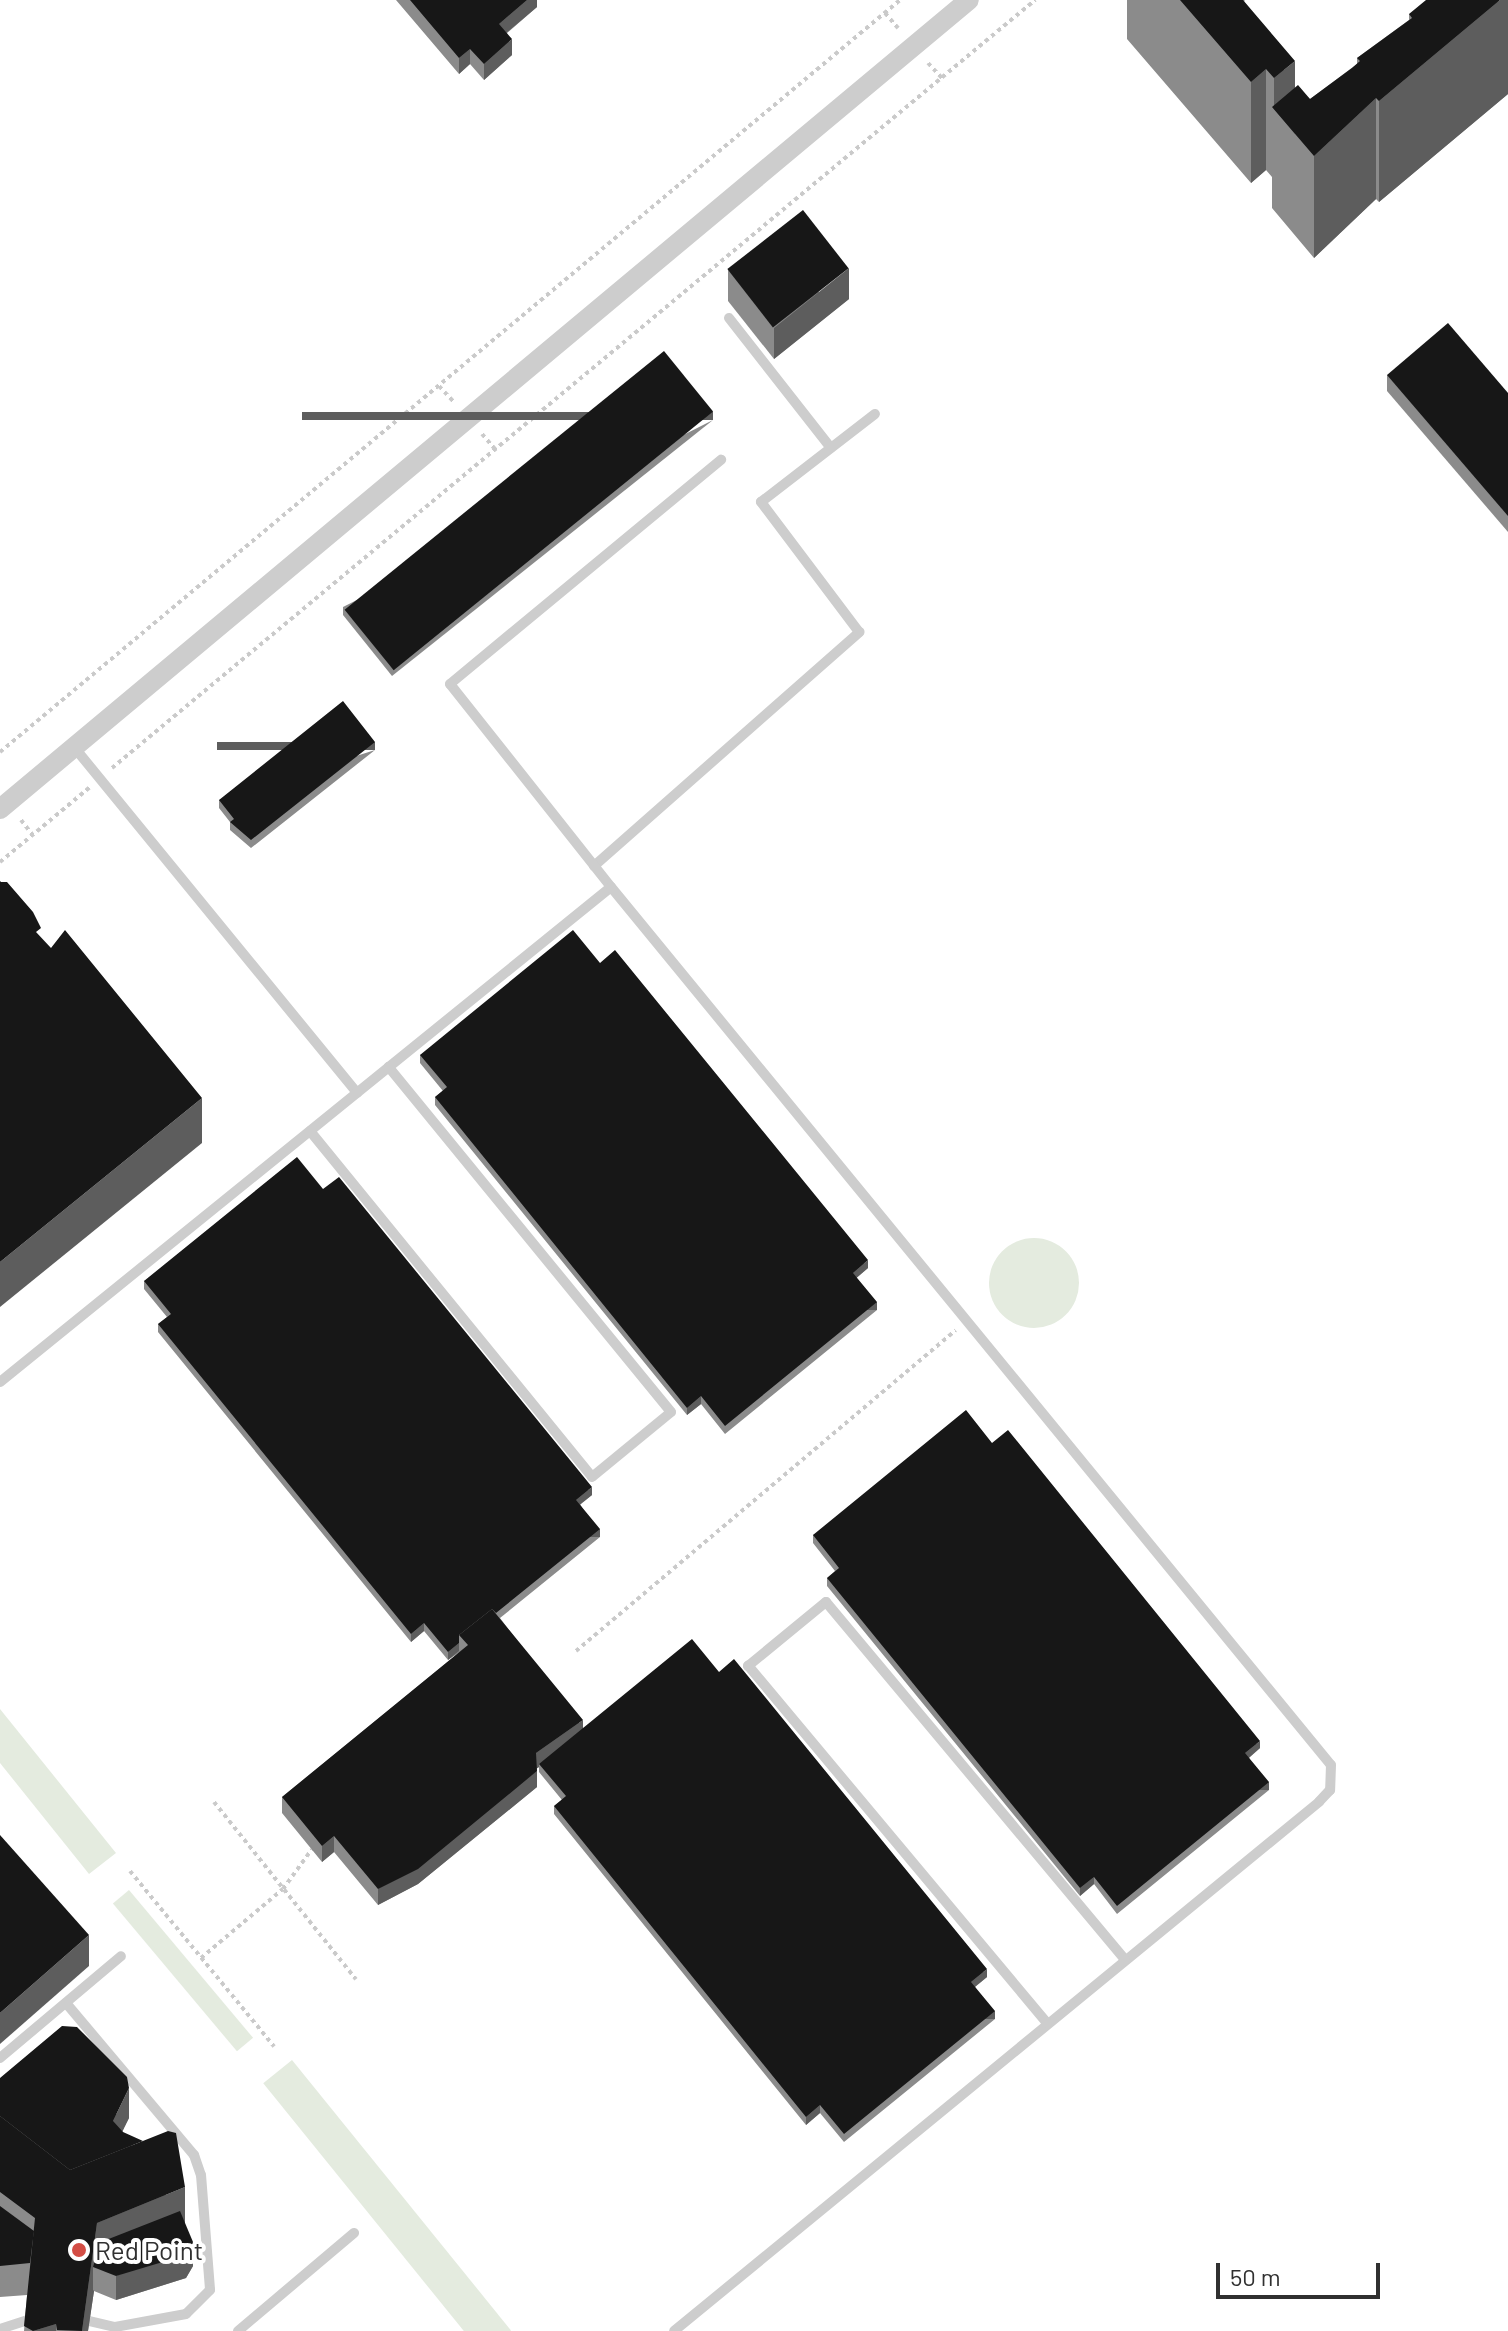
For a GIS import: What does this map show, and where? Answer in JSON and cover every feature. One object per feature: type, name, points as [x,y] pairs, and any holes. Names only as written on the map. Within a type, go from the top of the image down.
[{"type":"street","points":[[0,809],[969,0]]},
{"type":"lane","points":[[729,318],[831,448]]},
{"type":"lane","points":[[594,866],[859,632],[761,502],[875,414]]},
{"type":"lane","points":[[674,2331],[1319,1802],[1334,1778],[1331,1765],[611,887],[450,684],[721,460]]},
{"type":"lane","points":[[74,747],[357,1093]]},
{"type":"lane","points":[[0,1382],[611,887]]},
{"type":"lane","points":[[310,1131],[592,1477],[649,1431],[671,1412],[389,1067]]},
{"type":"lane","points":[[1047,2023],[748,1666],[826,1602],[1125,1960]]},
{"type":"lane","points":[[0,2058],[121,1956]]},
{"type":"lane","points":[[66,2003],[194,2155],[201,2175],[210,2290],[186,2314],[102,2328],[71,2316]]},
{"type":"lane","points":[[238,2331],[354,2233]]},
{"type":"lane","points":[[0,2329],[43,2314]]},
{"type":"path","points":[[0,752],[900,0]]},
{"type":"path","points":[[0,862],[1035,0]]},
{"type":"path","points":[[885,13],[898,28]]},
{"type":"path","points":[[928,63],[942,78]]},
{"type":"path","points":[[439,386],[453,401]]},
{"type":"path","points":[[482,434],[495,449]]},
{"type":"path","points":[[21,820],[33,834]]},
{"type":"path","points":[[576,1651],[968,1319]]},
{"type":"path","points":[[214,1802],[356,1979]]},
{"type":"path","points":[[201,1958],[283,1889],[312,1849]]},
{"type":"path","points":[[130,1871],[274,2046]]},
{"type":"shaded area","points":[[1025,1238],[1043,1238],[1059,1245],[1072,1258],[1079,1274],[1079,1292],[1072,1308],[1059,1321],[1043,1328],[1025,1328],[1009,1321],[996,1308],[989,1292],[989,1274],[996,1258],[1009,1245]]},
{"type":"shaded area","points":[[0,1709],[116,1853],[89,1874],[0,1763]]},
{"type":"shaded area","points":[[129,1890],[253,2038],[237,2051],[113,1903]]},
{"type":"shaded area","points":[[292,2060],[511,2330],[464,2331],[263,2083]]},
{"type":"building","points":[[410,0],[527,0],[499,24],[512,39],[484,64],[470,49],[459,58]]},
{"type":"building","points":[[1180,0],[1243,0],[1295,61],[1274,78],[1266,69],[1251,82]]},
{"type":"building","points":[[1426,0],[1500,0],[1379,101],[1376,98],[1314,156],[1272,107],[1298,85],[1310,99],[1352,68],[1360,61],[1357,58],[1412,18],[1409,14]]},
{"type":"building","points":[[803,210],[849,268],[773,327],[727,269]]},
{"type":"building","points":[[1448,323],[1508,393],[1508,516],[1387,375]]},
{"type":"building","points":[[664,351],[713,412],[394,670],[345,610]]},
{"type":"building","points":[[343,701],[375,742],[251,840],[230,822],[234,819],[219,800]]},
{"type":"building","points":[[0,881],[7,882],[33,912],[41,928],[36,932],[51,948],[65,930],[202,1098],[0,1262]]},
{"type":"building","points":[[573,930],[600,963],[615,950],[868,1260],[853,1273],[877,1302],[725,1426],[701,1396],[687,1408],[435,1097],[447,1087],[420,1055]]},
{"type":"building","points":[[297,1157],[323,1189],[339,1177],[592,1487],[576,1500],[600,1529],[496,1613],[492,1609],[459,1635],[459,1643],[448,1652],[424,1623],[411,1634],[158,1324],[171,1314],[144,1281]]},
{"type":"building","points":[[966,1410],[992,1443],[1008,1430],[1260,1741],[1245,1753],[1269,1782],[1117,1906],[1094,1877],[1080,1888],[827,1578],[839,1568],[813,1535]]},
{"type":"building","points":[[492,1609],[583,1720],[536,1753],[537,1771],[418,1869],[378,1889],[334,1836],[322,1846],[282,1797],[468,1645],[459,1635]]},
{"type":"building","points":[[692,1639],[719,1672],[734,1659],[987,1969],[971,1982],[995,2011],[844,2134],[820,2105],[806,2117],[554,1806],[566,1796],[539,1764]]},
{"type":"building","points":[[0,1835],[89,1935],[0,2013]]},
{"type":"building","points":[[62,2026],[77,2027],[127,2077],[129,2088],[113,2121],[123,2132],[143,2141],[70,2170],[0,2116],[0,2078]]},
{"type":"building","points":[[0,2116],[70,2170],[168,2131],[176,2133],[185,2187],[97,2223],[82,2331],[57,2330],[56,2324],[33,2331],[24,2326],[35,2218],[0,2192]]},
{"type":"building","points":[[0,2206],[34,2231],[30,2263],[0,2266]]},
{"type":"building","points":[[180,2211],[193,2242],[186,2255],[116,2276],[93,2267],[101,2242]]},
{"type":"place","name":"Red Point","points":[[79,2250]]}]
